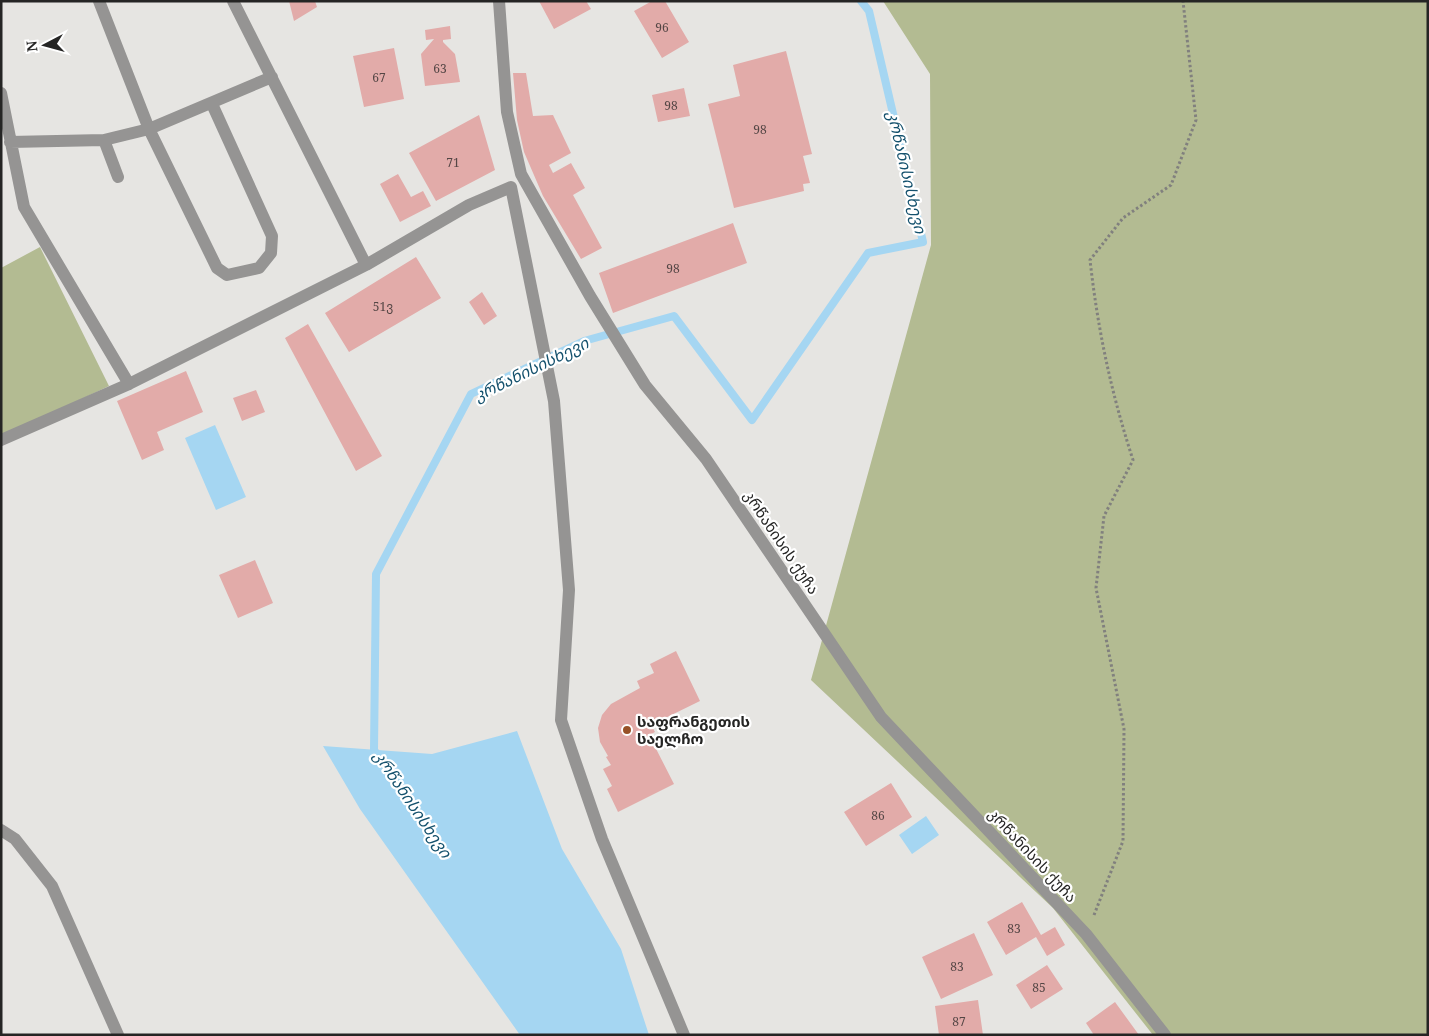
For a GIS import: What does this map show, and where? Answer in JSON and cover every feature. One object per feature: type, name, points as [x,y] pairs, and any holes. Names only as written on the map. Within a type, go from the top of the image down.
[{"type":"street","points":[[99,1],[149,129],[217,268],[227,275],[259,268],[271,253],[272,236],[212,104]]},
{"type":"street","points":[[233,1],[366,265]]},
{"type":"street","name":"კრწანისის ქუჩა","points":[[499,1],[507,112],[521,174],[590,296],[644,385],[706,458],[881,717],[1086,934],[1165,1035]]},
{"type":"street","points":[[10,142],[104,140],[149,129],[212,104],[272,77]]},
{"type":"street","points":[[1,93],[24,207],[128,384]]},
{"type":"street","points":[[104,140],[118,176]]},
{"type":"street","points":[[1,440],[128,384],[366,265],[469,205],[512,186],[554,401],[569,590],[561,720],[602,839],[684,1035]]},
{"type":"street","points":[[1,830],[15,839],[52,886],[118,1035]]},
{"type":"path","points":[[1086,934],[1123,841],[1124,729],[1096,588],[1104,516],[1132,460],[1111,390],[1098,324],[1090,260],[1123,218],[1171,185],[1196,120],[1183,1]]},
{"type":"green space","points":[[883,1],[1428,1],[1428,1035],[1153,1035],[1053,908],[811,680],[931,245],[930,74]]},
{"type":"green space","points":[[40,247],[109,386],[1,437],[1,268]]},
{"type":"water","points":[[215,425],[246,497],[216,510],[185,438]]},
{"type":"water","points":[[517,731],[562,849],[621,949],[649,1035],[520,1035],[360,809],[323,746],[432,754]]},
{"type":"water","points":[[926,816],[939,835],[912,854],[899,835]]},
{"type":"building","points":[[289,1],[315,1],[317,7],[294,21]]},
{"type":"building","points":[[539,1],[586,1],[591,9],[554,29]]},
{"type":"building","points":[[652,1],[665,1],[689,42],[662,58],[634,11]]},
{"type":"building","points":[[450,26],[451,39],[443,40],[443,42],[455,54],[460,82],[425,86],[421,54],[434,39],[426,40],[425,30]]},
{"type":"building","points":[[394,48],[404,99],[364,107],[353,56]]},
{"type":"building","points":[[786,51],[812,154],[803,156],[810,183],[803,184],[804,191],[734,208],[708,104],[740,96],[733,65]]},
{"type":"building","points":[[513,73],[526,73],[533,116],[553,115],[571,153],[549,165],[553,173],[571,163],[585,188],[573,195],[602,248],[581,259],[543,196],[524,152],[517,120]]},
{"type":"building","points":[[684,88],[690,116],[658,122],[652,95]]},
{"type":"building","points":[[479,115],[495,170],[436,201],[409,153]]},
{"type":"building","points":[[398,174],[411,197],[423,191],[431,206],[400,222],[380,184]]},
{"type":"building","points":[[733,223],[747,263],[613,313],[599,273]]},
{"type":"building","points":[[416,257],[441,298],[349,352],[325,313]]},
{"type":"building","points":[[482,292],[497,316],[484,325],[469,302]]},
{"type":"building","points":[[308,324],[382,456],[356,471],[285,338]]},
{"type":"building","points":[[186,371],[203,412],[157,432],[164,450],[142,460],[117,401]]},
{"type":"building","points":[[256,390],[265,412],[242,421],[233,398]]},
{"type":"building","points":[[255,560],[273,603],[238,618],[219,575]]},
{"type":"building","name":"საფრანგეთის საელჩო","points":[[676,651],[700,701],[651,725],[655,732],[649,735],[674,784],[618,812],[607,789],[612,786],[603,769],[611,765],[600,742],[598,728],[602,715],[611,704],[640,688],[637,681],[654,673],[650,664]]},
{"type":"building","points":[[891,783],[912,817],[866,846],[844,812]]},
{"type":"building","points":[[1022,902],[1041,935],[1055,927],[1065,945],[1047,956],[1036,937],[1006,955],[987,922]]},
{"type":"building","points":[[974,933],[993,975],[941,999],[922,957]]},
{"type":"building","points":[[1047,965],[1063,989],[1031,1009],[1016,985]]},
{"type":"building","points":[[978,1000],[983,1035],[939,1035],[935,1006]]},
{"type":"building","points":[[1115,1002],[1139,1035],[1094,1035],[1086,1023]]},
{"type":"waterway","name":"კრწანისისხევი","points":[[379,757],[374,750],[376,574],[471,394],[584,341],[674,316],[752,420],[868,253],[923,242],[869,11],[861,1]]},
{"type":"place","name":"საფრანგეთის საელჩო","points":[[627,730]]}]
